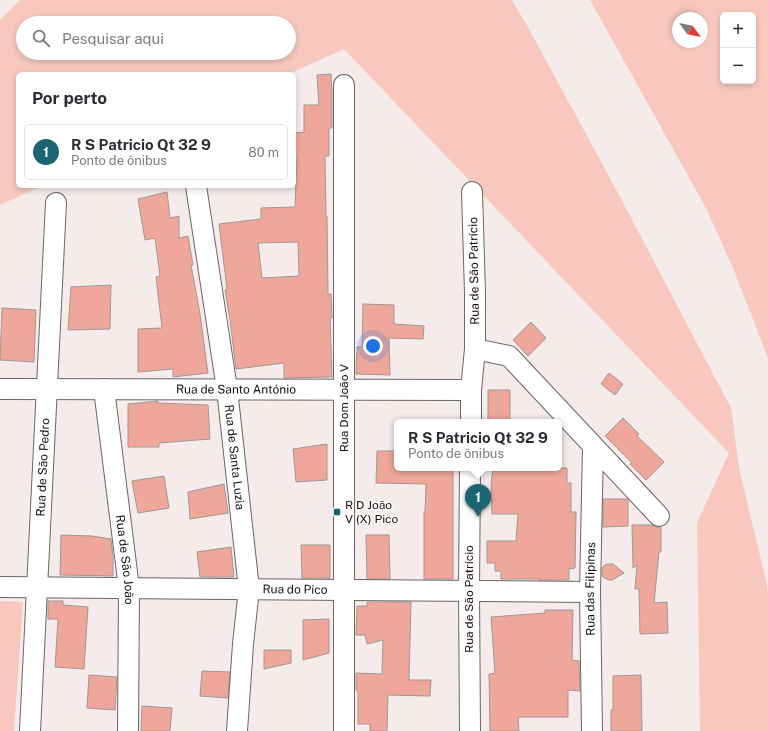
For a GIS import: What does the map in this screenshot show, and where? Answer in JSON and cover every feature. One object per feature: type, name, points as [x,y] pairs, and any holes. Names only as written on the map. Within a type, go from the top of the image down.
[{"type":"street","name":"Rua Dom João V","points":[[344,85],[344,731]]},
{"type":"street","name":"Rua de Santa Luzia","points":[[196,188],[227,390],[249,589],[243,644],[237,731]]},
{"type":"street","name":"Rua de São Patrício","points":[[471,419],[471,390],[475,349],[472,192]]},
{"type":"street","name":"Rua de São Pedro","points":[[30,731],[56,203]]},
{"type":"street","points":[[475,349],[509,356],[659,516]]},
{"type":"street","name":"Rua de Santo António","points":[[0,389],[471,390]]},
{"type":"street","name":"Rua de São João","points":[[104,390],[130,588],[128,731]]},
{"type":"street","name":"Rua das Filipinas","points":[[592,731],[590,592],[593,446]]},
{"type":"street","name":"Rua de São Patrício","points":[[470,471],[470,731]]},
{"type":"street","name":"Rua do Pico","points":[[0,587],[590,592]]},
{"type":"shaded area","points":[[20,0],[512,0],[618,193],[731,408],[739,468],[767,585],[768,731],[700,731],[697,523],[729,453],[344,49],[293,72],[16,72],[16,188],[38,188],[0,205],[0,20]]},
{"type":"shaded area","points":[[590,0],[768,0],[768,358],[733,268],[706,208]]},
{"type":"shaded area","points":[[0,601],[23,602],[14,731],[0,731]]},
{"type":"building","points":[[331,74],[332,128],[329,128],[329,156],[325,156],[328,294],[331,294],[332,318],[330,318],[332,377],[284,378],[284,363],[236,369],[225,290],[227,289],[219,224],[261,219],[261,208],[295,207],[297,156],[296,133],[304,132],[304,105],[319,105],[317,75]],"holes":[[[298,242],[299,276],[262,278],[258,243]]]},
{"type":"building","points":[[167,192],[170,218],[179,216],[179,238],[188,236],[193,265],[191,265],[200,314],[208,373],[173,377],[173,369],[138,372],[138,329],[162,328],[156,277],[160,276],[155,238],[145,240],[138,199]]},
{"type":"building","points":[[111,285],[110,329],[68,330],[71,287]]},
{"type":"building","points":[[363,304],[394,305],[394,324],[424,326],[423,339],[389,338],[390,375],[356,374],[357,347],[362,347]]},
{"type":"building","points":[[2,308],[36,310],[34,362],[0,360]]},
{"type":"building","points":[[531,322],[546,338],[528,356],[513,340]]},
{"type":"building","points":[[609,373],[623,384],[615,395],[601,384]]},
{"type":"building","points":[[488,390],[510,390],[510,419],[488,419]]},
{"type":"building","points":[[158,401],[158,403],[208,405],[210,439],[159,443],[159,447],[128,447],[128,404]]},
{"type":"building","points":[[623,418],[639,434],[637,436],[664,462],[646,480],[630,464],[632,463],[605,436]]},
{"type":"building","points":[[327,444],[327,480],[296,482],[293,449]]},
{"type":"building","points":[[377,451],[394,451],[394,471],[453,471],[453,579],[424,579],[424,512],[426,484],[376,483]]},
{"type":"building","points":[[562,468],[567,468],[567,483],[571,483],[571,512],[576,512],[575,568],[569,569],[569,580],[501,579],[501,571],[495,571],[495,563],[487,563],[487,541],[516,541],[518,514],[492,514],[491,484],[493,471],[562,471]]},
{"type":"building","points":[[164,476],[169,508],[138,513],[132,481]]},
{"type":"building","points":[[224,484],[228,513],[190,519],[188,492]]},
{"type":"building","points":[[603,499],[628,500],[628,526],[603,527]]},
{"type":"building","points":[[632,525],[652,525],[661,527],[661,552],[659,552],[654,603],[667,602],[668,633],[640,634],[639,589],[635,589],[637,565],[633,568]]},
{"type":"building","points":[[61,535],[92,536],[111,539],[113,576],[60,575]]},
{"type":"building","points":[[366,535],[389,535],[390,579],[367,579]]},
{"type":"building","points":[[301,545],[330,545],[330,578],[302,578]]},
{"type":"building","points":[[231,547],[234,577],[200,577],[197,552]]},
{"type":"building","points":[[608,564],[613,564],[624,573],[612,580],[604,578],[602,576],[602,568]]},
{"type":"building","points":[[48,601],[63,601],[63,605],[88,607],[84,669],[55,667],[58,619],[48,619]]},
{"type":"building","points":[[367,602],[411,602],[409,680],[431,680],[430,696],[388,695],[387,731],[370,731],[370,724],[358,724],[358,692],[356,690],[356,673],[382,674],[383,640],[367,644],[365,635],[356,635],[357,606],[367,606]]},
{"type":"building","points":[[545,610],[573,610],[572,660],[579,661],[580,691],[568,690],[568,717],[518,717],[519,731],[490,731],[489,674],[495,673],[491,617],[545,613]]},
{"type":"building","points":[[329,619],[329,653],[303,660],[303,620]]},
{"type":"building","points":[[264,650],[291,650],[291,663],[264,669]]},
{"type":"building","points":[[202,671],[230,672],[228,698],[200,696]]},
{"type":"building","points":[[89,675],[117,677],[115,710],[87,708]]},
{"type":"building","points":[[641,675],[642,731],[611,731],[611,710],[613,710],[613,676]]},
{"type":"building","points":[[142,706],[172,708],[170,731],[141,731]]},
{"type":"place","name":"R D João V (X) Pico","points":[[337,512]]},
{"type":"place","name":"R S Patricio Qt 32 9","points":[[478,517]]}]
